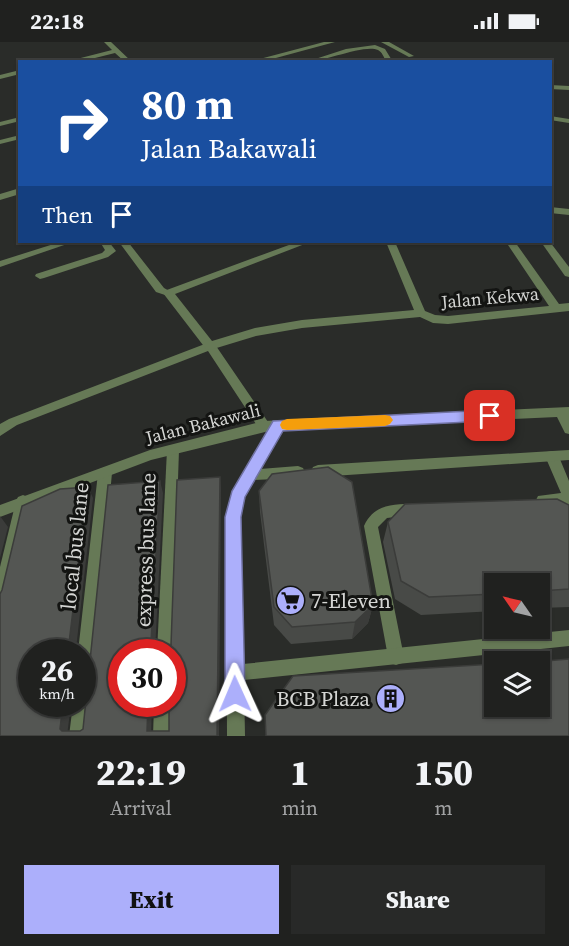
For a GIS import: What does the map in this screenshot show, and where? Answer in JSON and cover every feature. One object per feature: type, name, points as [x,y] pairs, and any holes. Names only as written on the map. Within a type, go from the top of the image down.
[{"type":"street","points":[[107,42],[127,60]]},
{"type":"street","points":[[259,60],[332,42]]},
{"type":"street","points":[[384,42],[413,59]]},
{"type":"street","points":[[401,42],[413,59]]},
{"type":"street","points":[[316,60],[365,47],[382,50],[389,60]]},
{"type":"street","points":[[77,60],[117,51]]},
{"type":"street","points":[[0,77],[18,72]]},
{"type":"street","points":[[552,87],[569,88]]},
{"type":"street","points":[[552,118],[569,122]]},
{"type":"street","points":[[0,124],[18,120]]},
{"type":"street","points":[[0,142],[18,138]]},
{"type":"street","points":[[0,197],[18,192]]},
{"type":"street","points":[[552,210],[569,212]]},
{"type":"street","points":[[0,264],[65,243]]},
{"type":"street","points":[[40,276],[105,255],[111,250],[105,243]]},
{"type":"street","points":[[124,243],[160,290],[168,292],[302,243]]},
{"type":"street","name":"Jalan Kekwa","points":[[391,243],[421,313],[433,319],[448,320],[569,307]]},
{"type":"street","points":[[512,243],[556,308]]},
{"type":"street","points":[[546,243],[569,274]]},
{"type":"street","points":[[168,292],[271,426],[237,496],[233,517],[236,736]]},
{"type":"street","points":[[0,431],[13,422],[210,346],[255,332],[302,324],[421,313]]},
{"type":"street","points":[[565,412],[569,429]]},
{"type":"street","name":"Jalan Bakawali","points":[[0,511],[150,455],[271,426],[565,412]]},
{"type":"street","name":"express bus lane","points":[[166,639],[173,450]]},
{"type":"street","points":[[248,475],[569,455]]},
{"type":"street","points":[[523,502],[569,498],[552,456]]},
{"type":"street","name":"local bus lane","points":[[88,639],[105,472]]},
{"type":"street","points":[[0,599],[23,501]]},
{"type":"street","points":[[396,657],[371,526],[375,517],[383,512],[430,509]]},
{"type":"street","points":[[235,673],[569,638]]},
{"type":"street","points":[[78,736],[80,717]]},
{"type":"street","points":[[162,736],[163,717]]},
{"type":"building","points":[[328,467],[352,482],[373,605],[355,622],[292,627],[274,607],[259,491],[272,474]]},
{"type":"building","points":[[220,477],[217,736],[0,736],[0,594],[22,506],[60,489],[88,487],[69,639],[18,639],[18,717],[61,717],[60,729],[62,731],[80,731],[83,729],[84,717],[96,717],[96,639],[92,639],[108,485],[160,481],[151,639],[108,639],[108,717],[148,717],[147,731],[169,731],[169,717],[186,717],[186,639],[171,639],[177,480]]},
{"type":"building","points":[[557,499],[569,505],[569,589],[550,590],[550,573],[484,573],[484,594],[429,597],[401,581],[388,522],[405,504]]},
{"type":"building","name":"BCB Plaza","points":[[569,659],[569,736],[266,736],[265,715],[293,676],[484,665],[484,717],[550,717],[550,661]]},
{"type":"slow traffic","points":[[287,425],[385,420]]},
{"type":"place","name":"7-Eleven","points":[[290,601]]},
{"type":"place","name":"BCB Plaza","points":[[391,699]]},
{"type":"route","points":[[235,694],[233,517],[237,496],[279,425],[490,416]]}]
